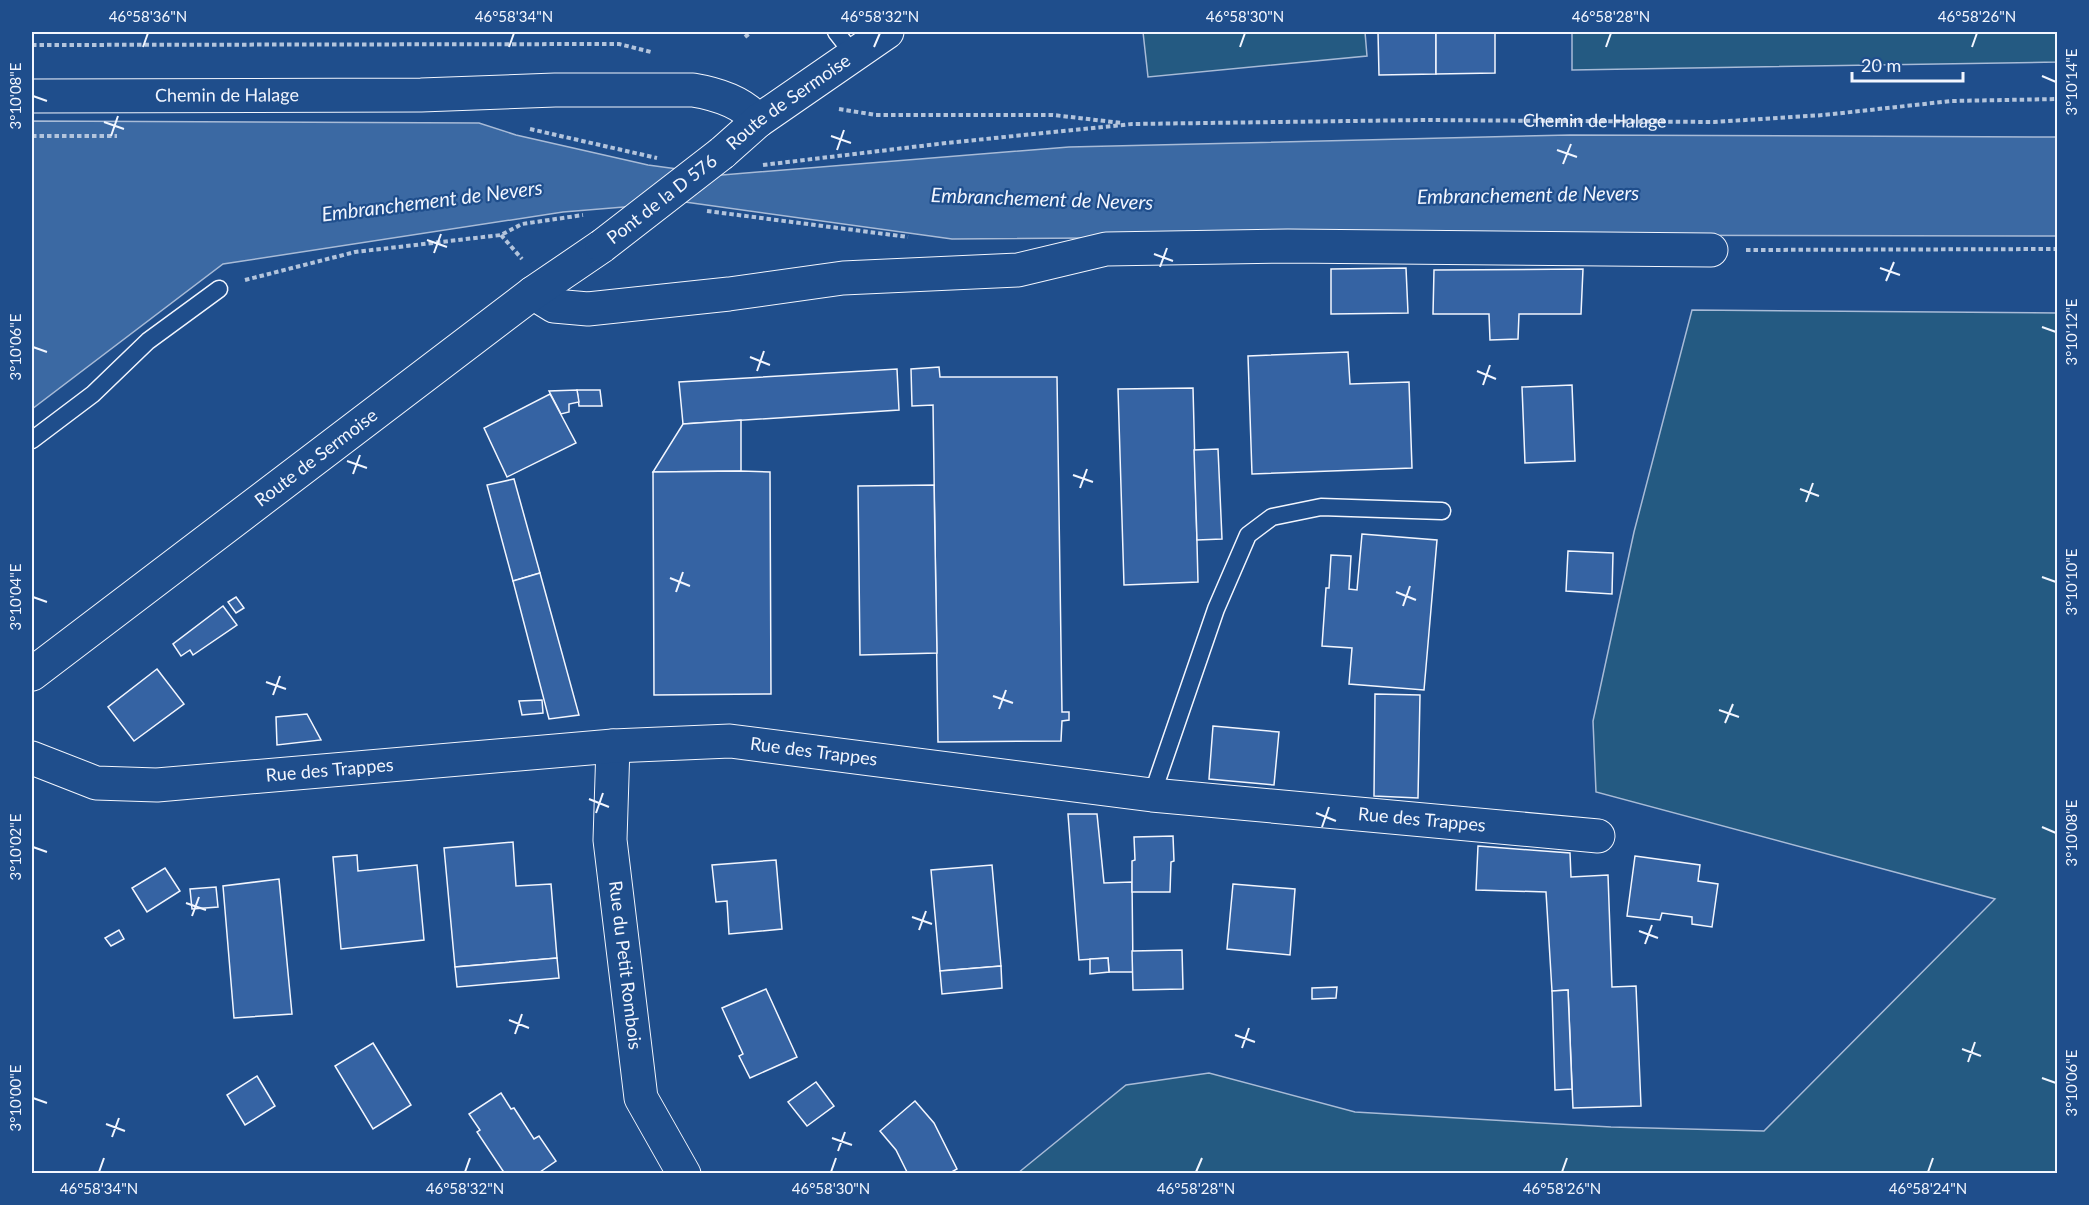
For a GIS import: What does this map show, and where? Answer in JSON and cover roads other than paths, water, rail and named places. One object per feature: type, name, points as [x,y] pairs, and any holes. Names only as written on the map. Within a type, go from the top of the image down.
[{"type":"street","name":"Route de Sermoise","points":[[722,153],[845,43],[887,32]]},
{"type":"street","name":"Chemin de Halage","points":[[32,96],[421,95],[555,90],[693,90],[716,94],[750,111],[758,121]]},
{"type":"street","name":"Pont de la D 576","points":[[602,246],[722,153]]},
{"type":"street","name":"Route de Sermoise","points":[[32,674],[533,293],[602,246]]},
{"type":"street","points":[[533,293],[554,306],[588,309],[729,294],[843,278],[1018,270],[1106,249],[1288,246],[1711,250]]},
{"type":"street","name":"Rue des Trappes","points":[[32,758],[96,783],[157,785],[612,746],[730,741],[1152,795],[1598,836]]},
{"type":"street","name":"Rue du Petit Rombois","points":[[612,746],[610,840],[641,1098],[684,1173]]},
{"type":"lane","points":[[32,440],[93,394],[148,341],[219,289]]},
{"type":"lane","points":[[1152,795],[1216,609],[1248,534],[1272,517],[1321,507],[1442,511]]},
{"type":"water","name":"Embranchement de Nevers","points":[[32,121],[479,123],[516,135],[648,165],[722,175],[1069,147],[1570,135],[2057,137],[2057,236],[1502,235],[952,239],[685,202],[563,212],[223,264],[32,409]]}]
